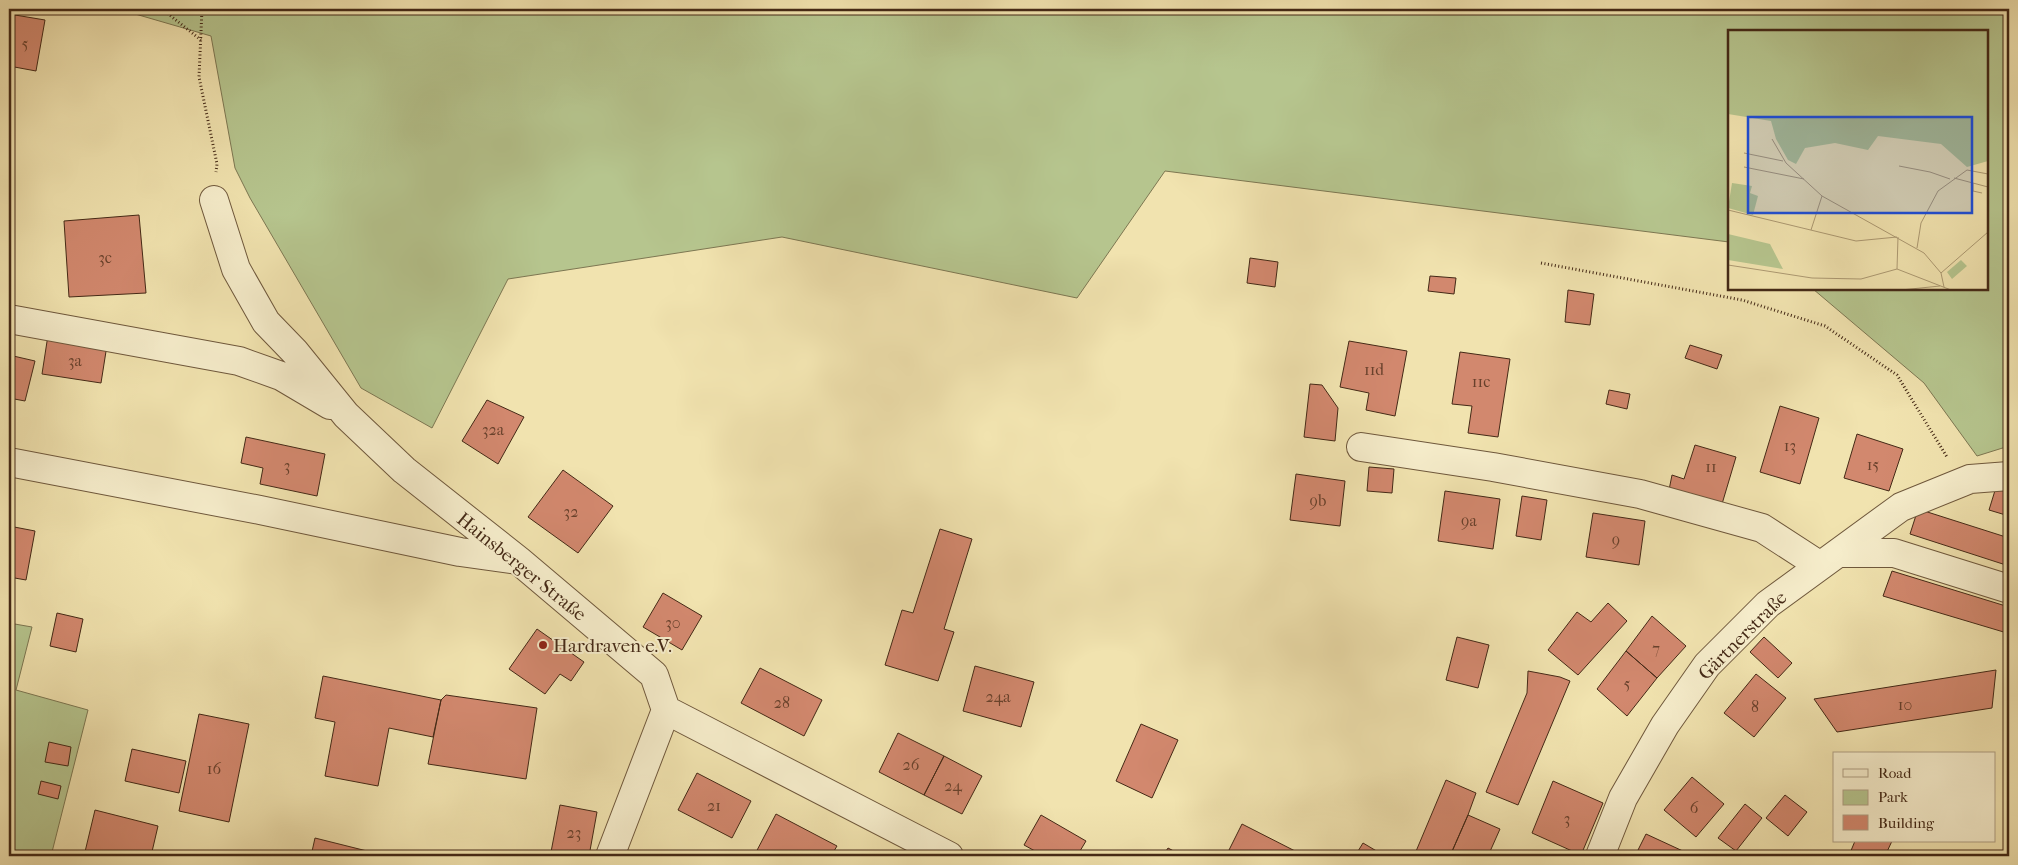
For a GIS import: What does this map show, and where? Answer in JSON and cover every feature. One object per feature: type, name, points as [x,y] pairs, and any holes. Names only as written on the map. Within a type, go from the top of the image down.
[{"type":"street","points":[[214,200],[236,269],[266,322],[295,352],[355,423]]},
{"type":"street","points":[[9,319],[239,361],[281,376],[355,423]]},
{"type":"street","name":"Hainsberger Straße","points":[[355,423],[404,470],[518,560],[654,675],[666,710]]},
{"type":"street","points":[[1361,447],[1494,467],[1640,494],[1762,528],[1830,559],[1894,553],[2009,588]]},
{"type":"street","points":[[9,462],[260,510],[460,552],[518,560]]},
{"type":"street","name":"Gärtnerstraße","points":[[1600,856],[1623,798],[1665,725],[1707,665],[1768,604],[1900,507],[1970,479],[2009,476]]},
{"type":"street","points":[[610,856],[666,710],[949,856]]},
{"type":"path","points":[[162,9],[201,40]]},
{"type":"path","points":[[202,9],[199,77],[217,164],[214,200]]},
{"type":"path","points":[[1541,263],[1742,300],[1825,326],[1897,375],[1949,459]]},
{"type":"green space","points":[[118,9],[2009,9],[2009,446],[1977,456],[1924,383],[1814,290],[1988,290],[1988,30],[1728,30],[1728,242],[1165,171],[1077,298],[782,237],[508,279],[432,428],[361,388],[250,198],[235,168],[211,36]]},
{"type":"green space","points":[[9,623],[32,627],[16,690],[88,710],[51,856],[9,856]]},
{"type":"building","points":[[9,14],[45,20],[36,71],[9,66]]},
{"type":"building","points":[[139,215],[146,293],[69,297],[64,221]]},
{"type":"building","points":[[1250,258],[1278,262],[1275,287],[1247,283]]},
{"type":"building","points":[[1430,276],[1456,278],[1454,294],[1428,291]]},
{"type":"building","points":[[1568,290],[1594,294],[1590,325],[1565,322]]},
{"type":"building","points":[[48,335],[107,345],[101,383],[42,374]]},
{"type":"building","points":[[1349,341],[1407,351],[1395,416],[1366,410],[1369,393],[1340,387]]},
{"type":"building","points":[[1690,345],[1722,355],[1717,369],[1685,358]]},
{"type":"building","points":[[1460,352],[1510,359],[1498,437],[1468,433],[1472,406],[1452,404]]},
{"type":"building","points":[[9,355],[35,361],[25,401],[9,398]]},
{"type":"building","points":[[1310,384],[1322,385],[1338,408],[1335,441],[1304,437]]},
{"type":"building","points":[[1609,390],[1630,394],[1627,409],[1606,404]]},
{"type":"building","points":[[487,400],[524,417],[498,464],[462,441]]},
{"type":"building","points":[[1780,406],[1819,418],[1800,484],[1760,472]]},
{"type":"building","points":[[1857,434],[1903,449],[1889,491],[1844,478]]},
{"type":"building","points":[[246,437],[325,454],[317,496],[260,484],[263,468],[241,463]]},
{"type":"building","points":[[1695,445],[1736,457],[1722,504],[1669,490],[1672,475],[1684,479]]},
{"type":"building","points":[[1369,467],[1394,469],[1392,493],[1367,491]]},
{"type":"building","points":[[563,470],[613,506],[578,553],[528,517]]},
{"type":"building","points":[[1296,474],[1345,481],[1340,526],[1290,520]]},
{"type":"building","points":[[1997,484],[2009,488],[2009,516],[1989,510]]},
{"type":"building","points":[[1445,491],[1500,499],[1493,549],[1438,541]]},
{"type":"building","points":[[1522,496],[1547,500],[1541,540],[1516,536]]},
{"type":"building","points":[[1918,509],[2009,538],[2009,566],[1910,534]]},
{"type":"building","points":[[1593,513],[1645,521],[1639,565],[1586,557]]},
{"type":"building","points":[[9,526],[35,531],[26,580],[9,577]]},
{"type":"building","points":[[940,529],[972,539],[944,629],[954,632],[938,681],[885,665],[902,610],[913,613]]},
{"type":"building","points":[[1892,571],[2009,607],[2007,633],[1883,596]]},
{"type":"building","points":[[663,593],[702,616],[682,650],[643,627]]},
{"type":"building","points":[[1608,603],[1627,621],[1578,675],[1548,650],[1577,612],[1591,622]]},
{"type":"building","points":[[57,613],[83,619],[76,652],[50,646]]},
{"type":"building","points":[[1652,616],[1686,646],[1657,678],[1626,651]]},
{"type":"building","name":"Hardraven e.V.","points":[[537,629],[584,662],[571,681],[560,674],[545,694],[509,669]]},
{"type":"building","points":[[1457,637],[1489,645],[1478,688],[1446,680]]},
{"type":"building","points":[[1764,637],[1792,663],[1778,678],[1750,652]]},
{"type":"building","points":[[1626,651],[1657,678],[1627,716],[1597,689]]},
{"type":"building","points":[[975,666],[1034,682],[1021,727],[963,711]]},
{"type":"building","points":[[760,668],[822,700],[804,736],[741,703]]},
{"type":"building","points":[[1996,670],[1992,708],[1837,732],[1814,699]]},
{"type":"building","points":[[1528,671],[1560,677],[1570,681],[1518,805],[1486,792],[1527,693]]},
{"type":"building","points":[[1756,674],[1786,698],[1754,737],[1724,713]]},
{"type":"building","points":[[323,676],[441,700],[433,737],[389,728],[378,786],[325,776],[335,722],[315,718]]},
{"type":"building","points":[[446,695],[537,708],[526,779],[428,764],[441,700]]},
{"type":"building","points":[[199,714],[249,724],[229,822],[179,811]]},
{"type":"building","points":[[1141,724],[1178,740],[1152,798],[1116,781]]},
{"type":"building","points":[[898,733],[944,756],[924,795],[879,772]]},
{"type":"building","points":[[49,742],[71,747],[68,766],[45,762]]},
{"type":"building","points":[[132,749],[186,761],[179,793],[125,781]]},
{"type":"building","points":[[944,756],[982,776],[962,814],[924,795]]},
{"type":"building","points":[[697,773],[751,801],[732,838],[678,810]]},
{"type":"building","points":[[1692,777],[1724,804],[1696,837],[1664,810]]},
{"type":"building","points":[[1446,780],[1476,793],[1468,815],[1450,856],[1414,856]]},
{"type":"building","points":[[41,781],[61,786],[58,799],[38,794]]},
{"type":"building","points":[[1553,781],[1603,803],[1581,855],[1532,833]]},
{"type":"building","points":[[1785,795],[1807,812],[1788,836],[1766,818]]},
{"type":"building","points":[[1745,804],[1762,818],[1736,851],[1718,838]]},
{"type":"building","points":[[560,805],[597,812],[589,856],[572,856],[551,852]]},
{"type":"building","points":[[95,810],[158,826],[151,856],[84,856]]},
{"type":"building","points":[[776,814],[837,846],[831,856],[754,856]]},
{"type":"building","points":[[1041,815],[1086,841],[1077,856],[1044,856],[1024,845]]},
{"type":"building","points":[[1468,815],[1500,829],[1488,856],[1450,856]]},
{"type":"building","points":[[1242,824],[1297,852],[1295,856],[1226,856]]},
{"type":"building","points":[[1646,834],[1685,852],[1683,856],[1635,856]]},
{"type":"building","points":[[315,838],[379,854],[379,856],[311,856]]},
{"type":"building","points":[[1855,842],[1892,842],[1885,856],[1856,856],[1850,853]]},
{"type":"building","points":[[1363,843],[1385,856],[1355,856]]},
{"type":"building","points":[[1168,848],[1183,856],[1163,856]]},
{"type":"place","name":"Hardraven e.V.","points":[[543,645]]}]
